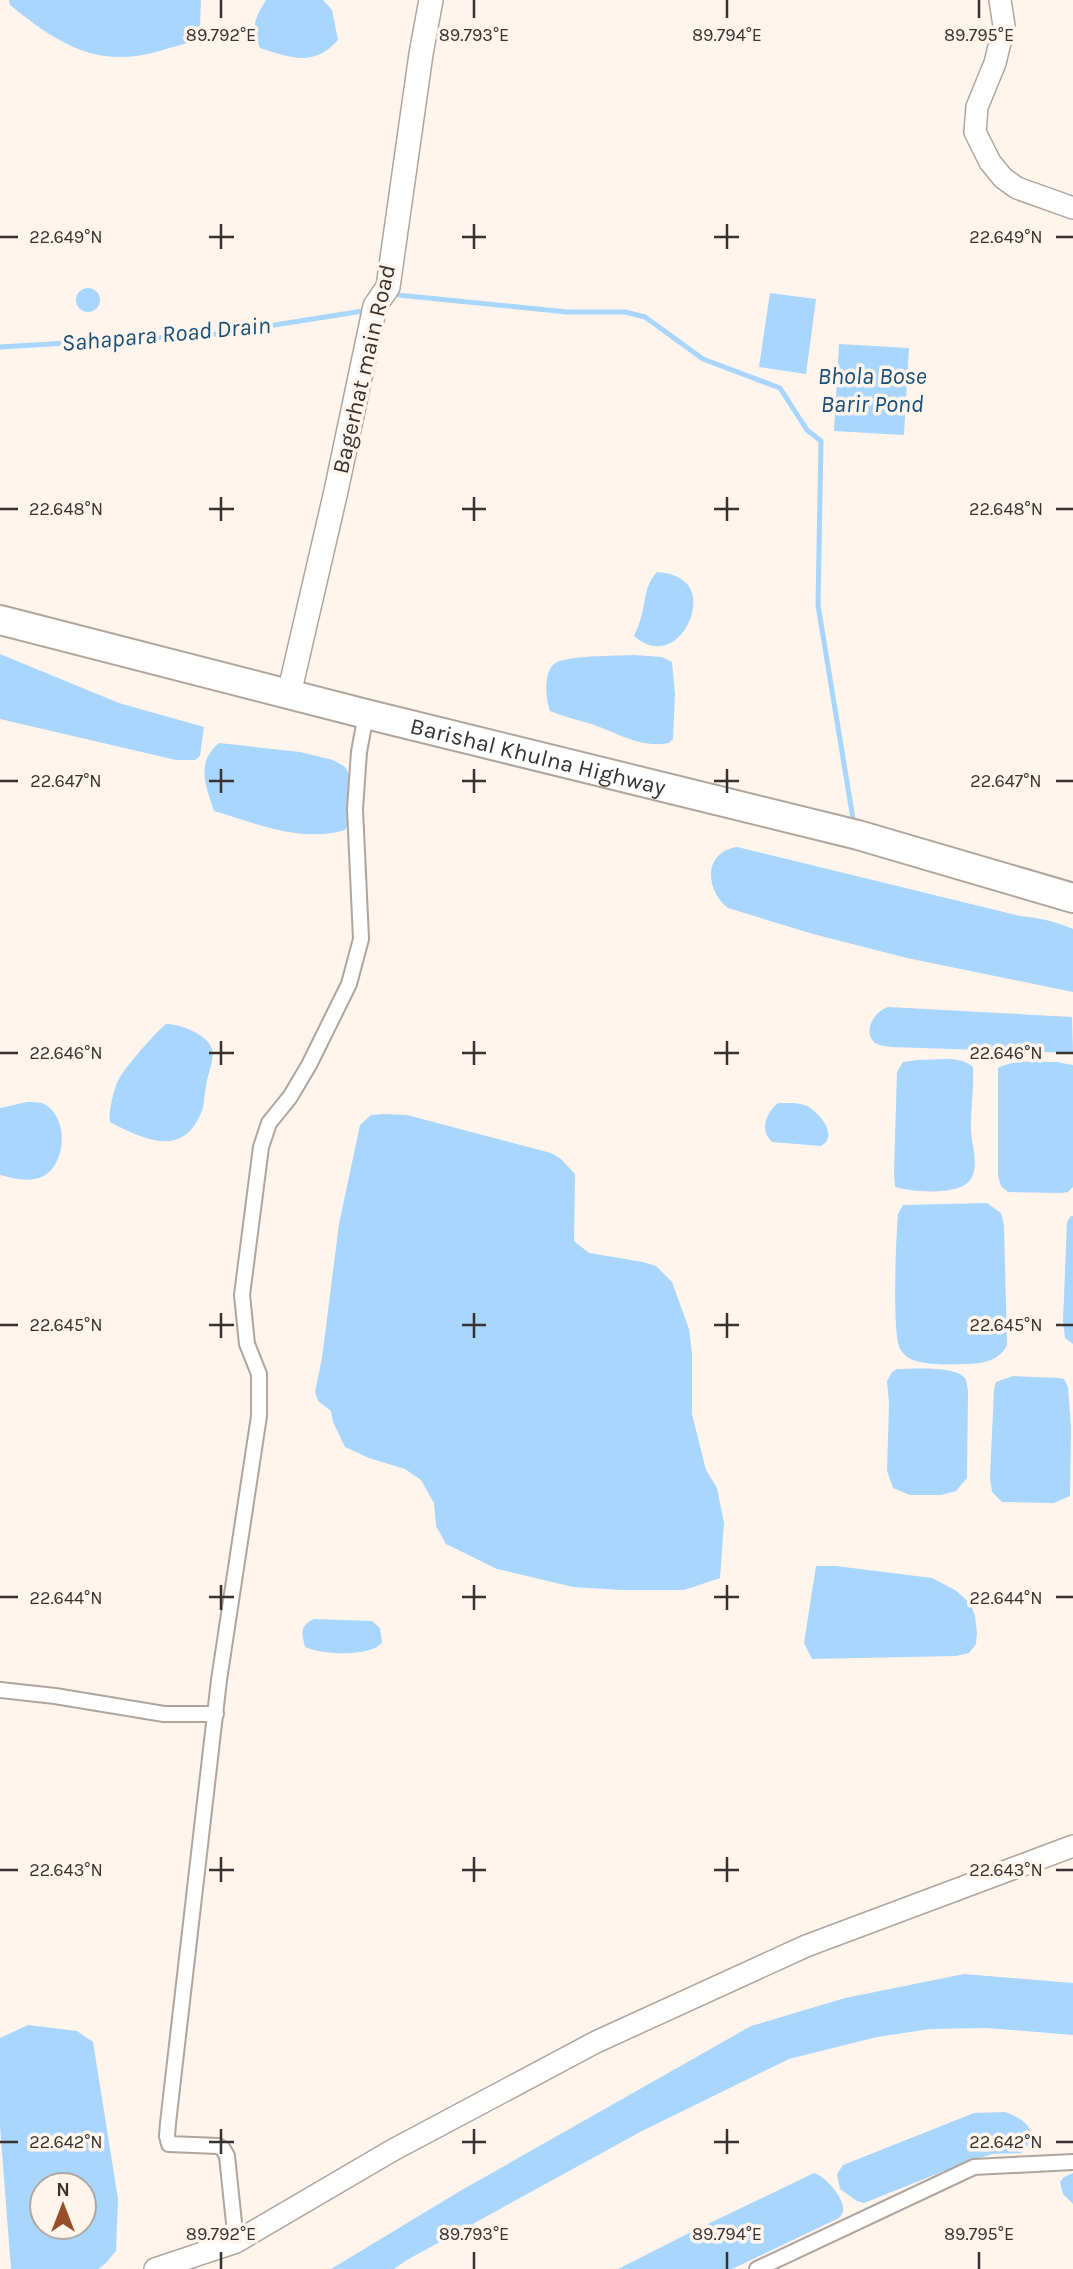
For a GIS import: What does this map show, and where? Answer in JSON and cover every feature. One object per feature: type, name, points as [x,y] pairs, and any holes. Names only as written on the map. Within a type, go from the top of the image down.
[{"type":"highway","name":"Barishal Khulna Highway","points":[[0,620],[366,714],[858,835],[1073,898]]},
{"type":"main road","name":"Bagerhat main Road","points":[[289,694],[375,306],[388,287],[431,0]]},
{"type":"street","points":[[1000,0],[1004,26],[995,63],[977,107],[975,132],[989,162],[1003,178],[1017,188],[1073,208]]},
{"type":"street","points":[[236,2242],[225,2152],[213,2146],[174,2146],[169,2144],[167,2136],[219,1680],[259,1416],[259,1374],[247,1344],[242,1295],[261,1147],[269,1123],[290,1097],[309,1065],[349,984],[361,939],[355,809],[359,752],[366,714]]},
{"type":"street","points":[[0,1690],[164,1714],[216,1714]]},
{"type":"street","points":[[155,2269],[236,2242],[393,2150],[596,2042],[806,1946],[1073,1846]]},
{"type":"street","points":[[757,2269],[974,2167],[1073,2162]]},
{"type":"water","points":[[9,0],[201,0],[200,27],[188,43],[136,56],[100,55],[83,51],[38,27],[10,5]]},
{"type":"water","points":[[266,0],[323,0],[332,10],[338,40],[320,54],[302,58],[260,48],[255,34],[255,23]]},
{"type":"water","points":[[88,288],[97,291],[100,300],[97,309],[88,312],[79,309],[76,300],[79,291]]},
{"type":"water","points":[[770,293],[816,299],[806,374],[759,367]]},
{"type":"water","name":"Bhola Bose Barir Pond","points":[[839,344],[909,348],[904,435],[834,431]]},
{"type":"water","points":[[657,572],[680,578],[687,584],[692,594],[693,607],[683,632],[674,641],[662,646],[649,645],[634,636],[648,587]]},
{"type":"water","points":[[0,654],[119,703],[204,727],[200,756],[195,760],[176,760],[0,719]]},
{"type":"water","points":[[579,657],[662,657],[672,662],[675,694],[673,739],[669,743],[647,744],[550,711],[547,680],[554,664]]},
{"type":"water","points":[[219,743],[300,752],[333,760],[345,767],[350,776],[350,821],[345,830],[295,833],[214,811],[204,775],[207,759]]},
{"type":"water","points":[[737,847],[1020,916],[1047,920],[1073,929],[1073,992],[907,958],[813,934],[728,908],[715,892],[711,873],[718,856]]},
{"type":"water","points":[[888,1007],[1072,1017],[1073,1053],[891,1047],[877,1044],[870,1036],[870,1026],[875,1016]]},
{"type":"water","points":[[166,1024],[199,1034],[212,1049],[202,1110],[193,1127],[173,1141],[148,1139],[110,1122],[112,1100],[119,1079],[141,1050]]},
{"type":"water","points":[[954,1060],[973,1067],[971,1128],[975,1166],[972,1177],[959,1188],[925,1191],[895,1187],[897,1072],[903,1062]]},
{"type":"water","points":[[1019,1062],[1073,1065],[1073,1187],[1068,1192],[1061,1193],[1008,1192],[1001,1186],[998,1176],[998,1068]]},
{"type":"water","points":[[27,1102],[42,1103],[52,1111],[58,1120],[62,1142],[60,1154],[48,1173],[39,1178],[24,1180],[0,1175],[0,1108]]},
{"type":"water","points":[[778,1103],[800,1104],[812,1109],[826,1125],[826,1142],[821,1146],[772,1142],[765,1127],[770,1112]]},
{"type":"water","points":[[371,1115],[407,1115],[551,1153],[575,1174],[574,1241],[589,1253],[656,1266],[672,1282],[689,1329],[692,1353],[692,1414],[706,1470],[717,1488],[724,1523],[720,1578],[684,1590],[622,1590],[573,1587],[497,1569],[446,1544],[436,1526],[434,1503],[421,1480],[405,1469],[345,1447],[333,1422],[331,1411],[318,1401],[315,1392],[322,1358],[339,1224],[360,1125]]},
{"type":"water","points":[[987,1203],[1001,1213],[1004,1225],[1007,1345],[999,1356],[981,1363],[941,1364],[912,1360],[900,1349],[896,1325],[898,1214],[903,1205]]},
{"type":"water","points":[[1071,1216],[1073,1344],[1065,1338],[1063,1321],[1067,1222]]},
{"type":"water","points":[[897,1369],[945,1370],[962,1375],[966,1380],[967,1478],[956,1491],[941,1495],[910,1495],[893,1488],[887,1471],[887,1381]]},
{"type":"water","points":[[1013,1376],[1064,1379],[1068,1387],[1071,1428],[1070,1496],[1054,1503],[1002,1502],[992,1492],[990,1478],[994,1389],[996,1382]]},
{"type":"water","points":[[816,1566],[932,1578],[955,1590],[970,1603],[975,1616],[976,1644],[969,1653],[956,1656],[812,1659],[804,1643]]},
{"type":"water","points":[[314,1619],[372,1621],[380,1628],[382,1643],[376,1648],[356,1653],[313,1650],[305,1647],[303,1630],[306,1624]]},
{"type":"water","points":[[964,1974],[1073,1983],[1073,2035],[987,2028],[930,2029],[877,2037],[789,2059],[642,2131],[394,2269],[331,2269],[460,2191],[751,2026],[845,1998]]},
{"type":"water","points":[[28,2025],[77,2031],[93,2042],[118,2199],[116,2251],[105,2264],[98,2269],[11,2269],[0,2126],[0,2038]]},
{"type":"water","points":[[1005,2112],[1025,2123],[1031,2133],[1027,2146],[1021,2153],[992,2154],[864,2203],[840,2189],[837,2174],[843,2165],[974,2113]]},
{"type":"water","points":[[814,2173],[828,2182],[840,2197],[843,2210],[839,2218],[732,2269],[618,2269],[689,2233]]},
{"type":"water","points":[[1073,2173],[1073,2204],[1063,2194],[1060,2182]]},
{"type":"waterway","points":[[398,295],[567,312],[625,312],[645,317],[703,359],[780,388],[807,430],[821,441],[818,605],[854,825]]},
{"type":"waterway","name":"Sahapara Road Drain","points":[[0,347],[218,334],[369,310]]}]
